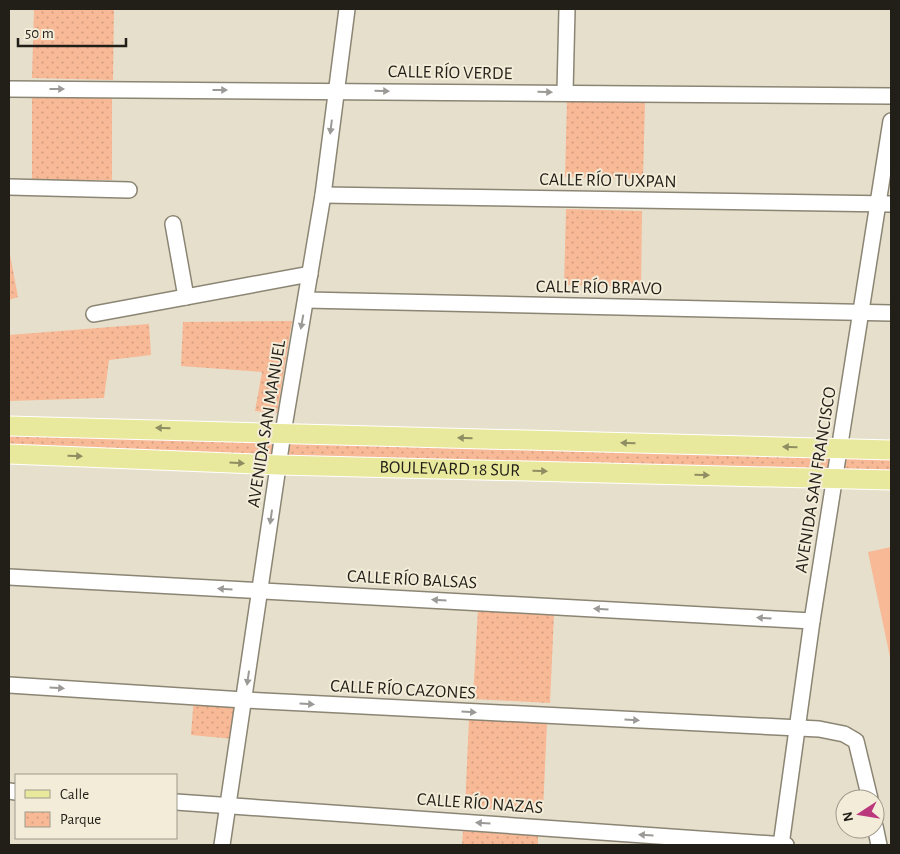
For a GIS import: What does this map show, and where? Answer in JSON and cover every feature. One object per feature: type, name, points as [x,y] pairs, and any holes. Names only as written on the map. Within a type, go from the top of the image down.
[{"type":"main road","name":"BOULEVARD 18 SUR","points":[[9,426],[891,450]]},
{"type":"main road","points":[[40,456],[41,426]]},
{"type":"main road","points":[[131,458],[132,428]]},
{"type":"main road","points":[[200,430],[201,461]]},
{"type":"main road","name":"BOULEVARD 18 SUR","points":[[9,454],[279,465],[891,480]]},
{"type":"street","name":"AVENIDA SAN MANUEL","points":[[222,845],[283,433],[323,195],[347,9]]},
{"type":"street","points":[[566,92],[567,9]]},
{"type":"street","name":"CALLE RÍO VERDE","points":[[9,89],[336,90],[891,96]]},
{"type":"street","name":"AVENIDA SAN FRANCISCO","points":[[783,845],[796,728],[841,448],[860,312],[885,204],[891,121]]},
{"type":"street","points":[[9,188],[129,190]]},
{"type":"street","name":"CALLE RÍO TUXPAN","points":[[323,195],[885,204]]},
{"type":"street","points":[[173,224],[186,297]]},
{"type":"street","points":[[94,314],[310,274]]},
{"type":"street","name":"CALLE RÍO BRAVO","points":[[306,300],[891,313]]},
{"type":"street","name":"CALLE RÍO BALSAS","points":[[9,577],[812,621]]},
{"type":"street","name":"CALLE RÍO CAZONES","points":[[9,685],[244,700],[831,731],[844,734],[856,741],[868,789]]},
{"type":"street","name":"CALLE RÍO NAZAS","points":[[178,802],[783,845]]},
{"type":"green space","points":[[34,9],[114,9],[113,80],[32,78]]},
{"type":"green space","points":[[32,96],[112,96],[112,180],[32,180]]},
{"type":"green space","points":[[567,99],[645,102],[643,179],[565,177]]},
{"type":"green space","points":[[566,209],[642,211],[641,287],[564,285]]},
{"type":"green space","points":[[9,249],[18,297],[9,300]]},
{"type":"green space","points":[[292,321],[277,413],[255,411],[262,372],[181,366],[183,322]]},
{"type":"green space","points":[[149,324],[151,355],[109,360],[104,398],[9,401],[9,335]]},
{"type":"green space","points":[[9,426],[891,450],[891,480],[9,454]]},
{"type":"green space","points":[[891,547],[891,662],[868,552]]},
{"type":"green space","points":[[478,609],[554,614],[550,703],[473,699]]},
{"type":"green space","points":[[194,696],[238,700],[234,739],[191,735]]},
{"type":"green space","points":[[469,719],[547,722],[543,811],[465,808]]},
{"type":"green space","points":[[463,831],[538,836],[538,845],[462,845]]}]
